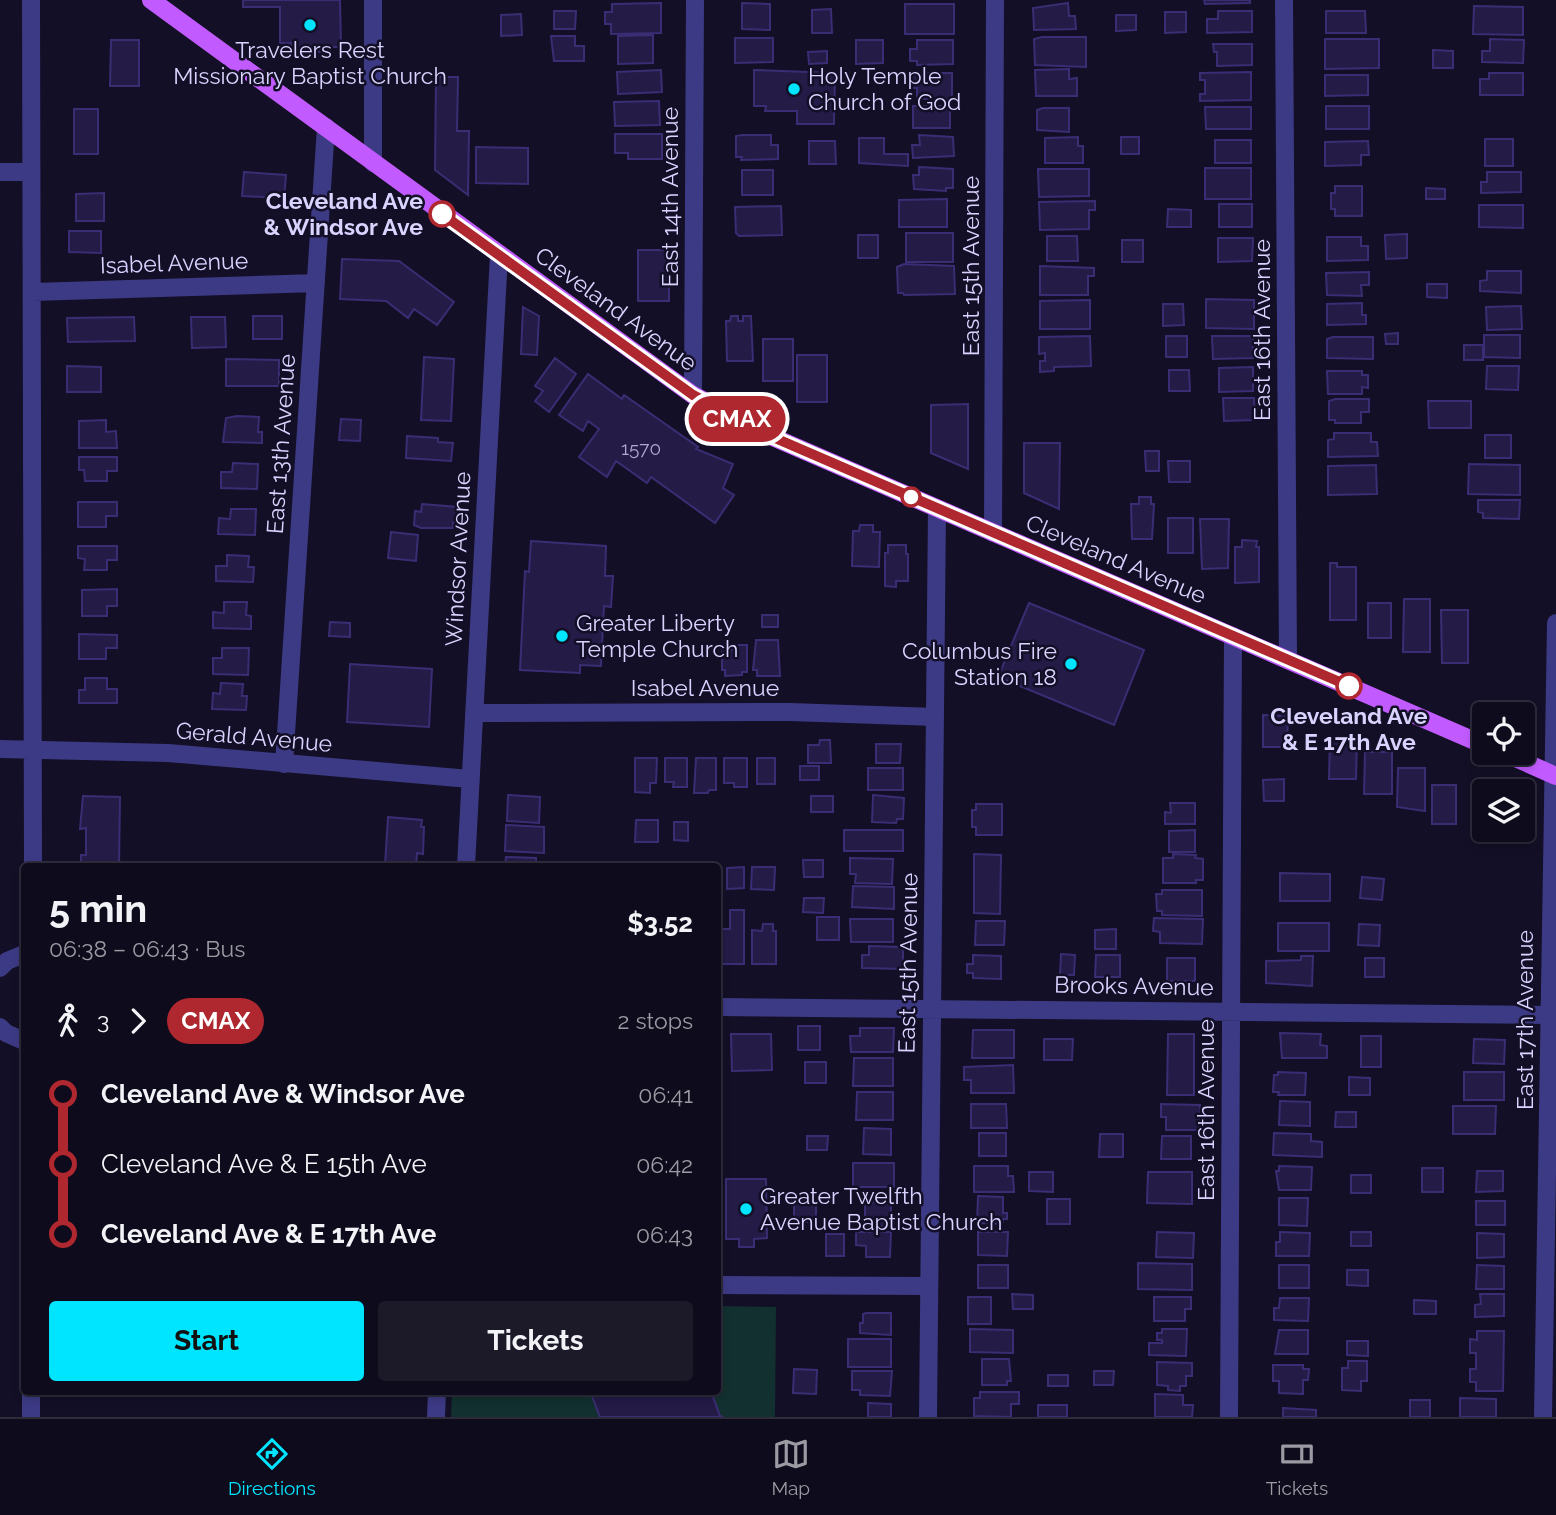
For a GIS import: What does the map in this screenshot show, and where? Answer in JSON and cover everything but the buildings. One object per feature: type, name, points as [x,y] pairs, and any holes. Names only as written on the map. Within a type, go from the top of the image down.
[{"type":"main road","name":"Cleveland Avenue","points":[[151,0],[693,395],[768,435],[1472,740]]},
{"type":"main road","points":[[1531,765],[1554,775]]},
{"type":"street","points":[[31,0],[33,863]]},
{"type":"street","points":[[373,0],[373,163]]},
{"type":"street","name":"East 14th Avenue","points":[[693,395],[695,0]]},
{"type":"street","name":"East 15th Avenue","points":[[993,533],[995,0]]},
{"type":"street","name":"East 16th Avenue","points":[[1284,0],[1288,660]]},
{"type":"street","name":"East 13th Avenue","points":[[284,764],[326,127]]},
{"type":"street","points":[[0,172],[30,172]]},
{"type":"street","name":"Windsor Avenue","points":[[466,863],[499,255]]},
{"type":"street","name":"Isabel Avenue","points":[[33,292],[316,283]]},
{"type":"street","name":"East 15th Avenue","points":[[928,1417],[937,509]]},
{"type":"street","name":"East 17th Avenue","points":[[1544,1417],[1556,623]]},
{"type":"street","name":"East 16th Avenue","points":[[1229,1417],[1233,636]]},
{"type":"street","name":"Isabel Avenue","points":[[474,713],[790,712],[935,717]]},
{"type":"street","name":"Gerald Avenue","points":[[0,749],[168,754],[470,779]]},
{"type":"street","points":[[0,968],[7,961],[21,955]]},
{"type":"street","name":"Brooks Avenue","points":[[721,1007],[1550,1015]]},
{"type":"street","points":[[0,1027],[6,1034],[21,1040]]},
{"type":"street","points":[[721,1285],[929,1286]]},
{"type":"street","points":[[31,1395],[31,1417]]},
{"type":"street","points":[[436,1417],[437,1395]]},
{"type":"green space","points":[[721,1306],[776,1307],[775,1417],[451,1417],[452,1395],[721,1395]]},
{"type":"bus line","name":"CMAX","points":[[442,214],[693,395],[768,435],[1349,686]]},
{"type":"place","name":"Travelers Rest Missionary Baptist Church","points":[[310,25]]},
{"type":"place","name":"Holy Temple Church of God","points":[[794,89]]},
{"type":"place","name":"Cleveland Ave & Windsor Ave","points":[[442,214]]},
{"type":"place","name":"Greater Liberty Temple Church","points":[[562,636]]},
{"type":"place","name":"Columbus Fire Station 18","points":[[1071,664]]},
{"type":"place","name":"Cleveland Ave & E 17th Ave","points":[[1349,686]]},
{"type":"place","name":"Greater Twelfth Avenue Baptist Church","points":[[746,1209]]}]
